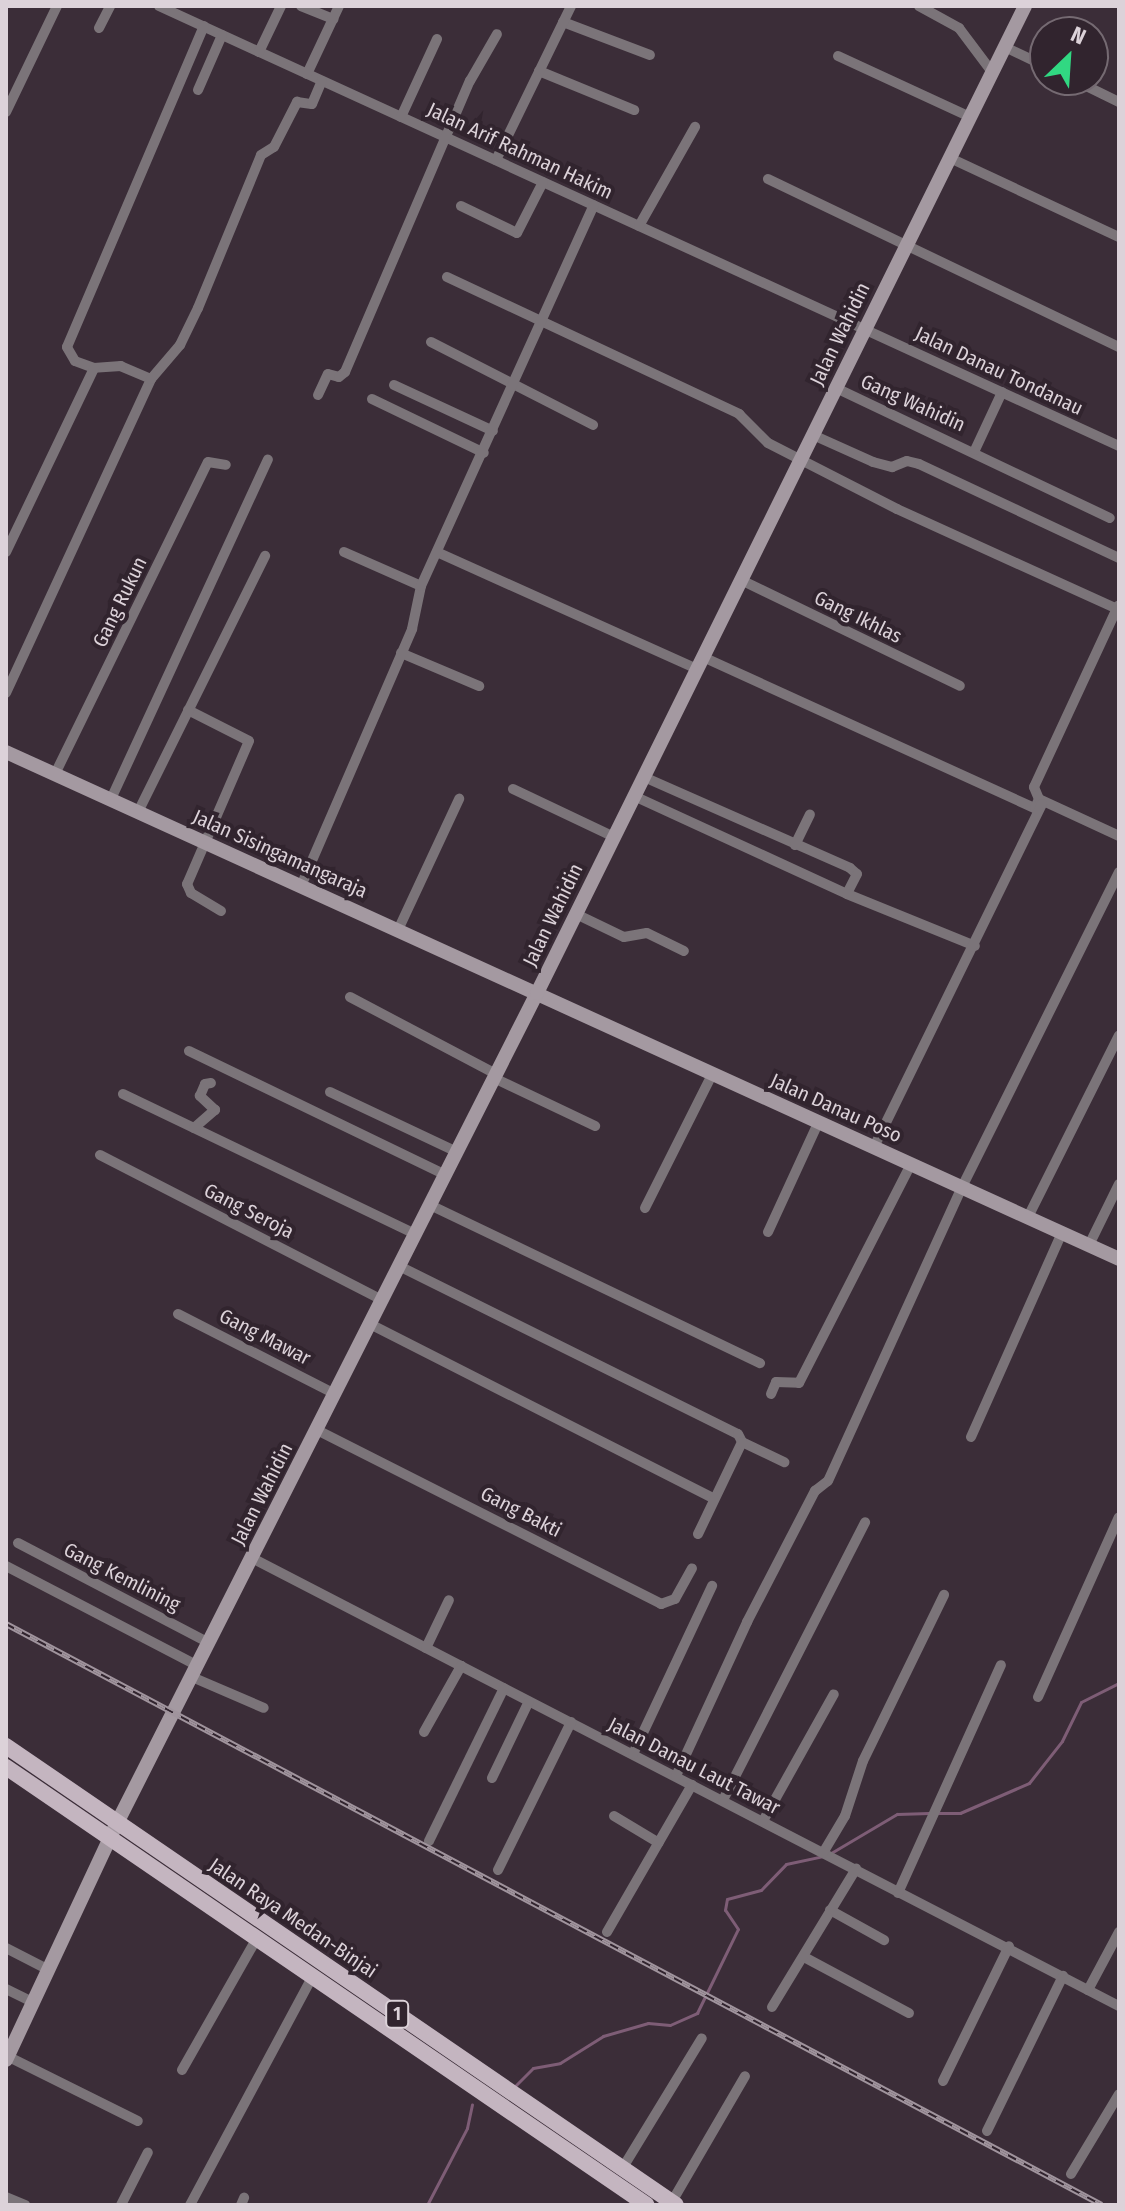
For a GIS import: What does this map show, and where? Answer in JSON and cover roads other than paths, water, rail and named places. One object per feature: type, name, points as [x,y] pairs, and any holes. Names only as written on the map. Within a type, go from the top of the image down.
[{"type":"main road","name":"Jalan Raya Medan-Binjai","points":[[6,1746],[257,1938],[647,2205]]},
{"type":"main road","name":"Jalan Raya Medan-Binjai","points":[[6,1767],[114,1830],[673,2204]]},
{"type":"street","points":[[6,112],[57,6]]},
{"type":"street","points":[[99,28],[110,6]]},
{"type":"street","name":"Jalan Arif Rahman Hakim","points":[[161,6],[865,329]]},
{"type":"street","points":[[259,52],[281,6]]},
{"type":"street","points":[[301,6],[333,19]]},
{"type":"street","points":[[307,74],[339,6]]},
{"type":"street","points":[[496,160],[571,6]]},
{"type":"street","points":[[919,6],[959,28],[992,72]]},
{"type":"street","name":"Jalan Wahidin","points":[[7,2058],[114,1830],[537,993],[1025,6]]},
{"type":"street","points":[[563,22],[650,55]]},
{"type":"street","points":[[151,379],[121,366],[94,368],[75,361],[67,347],[204,26]]},
{"type":"street","points":[[318,395],[328,374],[339,377],[345,372],[447,138],[497,34]]},
{"type":"street","points":[[198,90],[222,35]]},
{"type":"street","points":[[401,117],[437,39]]},
{"type":"street","points":[[1005,47],[1029,58]]},
{"type":"street","points":[[838,56],[970,117]]},
{"type":"street","points":[[539,71],[634,110]]},
{"type":"street","points":[[6,693],[151,379],[180,345],[261,155],[274,147],[297,102],[313,103],[322,81]]},
{"type":"street","points":[[639,226],[695,127]]},
{"type":"street","points":[[950,158],[1119,237]]},
{"type":"street","points":[[768,179],[1119,347]]},
{"type":"street","points":[[461,206],[517,233],[543,182]]},
{"type":"street","points":[[301,886],[401,653],[421,586],[439,553],[594,205]]},
{"type":"street","points":[[447,277],[739,414],[756,435],[897,509],[1118,606],[1034,787],[1042,800],[1119,836]]},
{"type":"street","name":"Jalan Danau Tondanau","points":[[865,329],[1119,446]]},
{"type":"street","points":[[431,342],[593,425]]},
{"type":"street","points":[[6,552],[94,368]]},
{"type":"street","points":[[394,385],[493,431]]},
{"type":"street","name":"Gang Wahidin","points":[[836,388],[975,450],[1110,518]]},
{"type":"street","name":"Gang Wahidin","points":[[975,450],[1002,392]]},
{"type":"street","points":[[372,399],[484,453]]},
{"type":"street","points":[[813,435],[873,462],[892,467],[907,461],[919,464],[1119,558]]},
{"type":"street","points":[[111,799],[268,459]]},
{"type":"street","name":"Gang Rukun","points":[[55,774],[208,462],[226,465]]},
{"type":"street","points":[[344,552],[421,586]]},
{"type":"street","points":[[439,553],[1035,808],[1042,800]]},
{"type":"street","points":[[138,812],[265,556]]},
{"type":"street","name":"Gang Ikhlas","points":[[741,580],[960,686]]},
{"type":"street","points":[[401,653],[479,686]]},
{"type":"street","points":[[188,710],[249,741],[187,888],[221,911]]},
{"type":"street","name":"Jalan Sisingamangaraja","points":[[6,752],[537,993]]},
{"type":"street","points":[[644,777],[855,872],[847,894]]},
{"type":"street","points":[[513,789],[614,837]]},
{"type":"street","points":[[634,796],[847,894],[975,946]]},
{"type":"street","points":[[398,930],[459,799]]},
{"type":"street","points":[[874,1147],[975,946],[1042,800]]},
{"type":"street","points":[[795,845],[810,814]]},
{"type":"street","points":[[759,855],[768,834]]},
{"type":"street","points":[[676,1776],[768,1582],[815,1491],[828,1481],[962,1187],[1119,872]]},
{"type":"street","points":[[576,914],[624,937],[647,933],[684,951]]},
{"type":"street","name":"Jalan Danau Poso","points":[[537,993],[1119,1259]]},
{"type":"street","points":[[350,997],[595,1126]]},
{"type":"street","points":[[1028,1217],[1119,1035]]},
{"type":"street","points":[[189,1051],[445,1175]]},
{"type":"street","points":[[645,1208],[713,1073]]},
{"type":"street","points":[[194,1128],[215,1110],[200,1096],[205,1084],[211,1083]]},
{"type":"street","points":[[330,1092],[457,1152]]},
{"type":"street","points":[[123,1094],[415,1234]]},
{"type":"street","points":[[768,1232],[819,1121]]},
{"type":"street","name":"Gang Seroja","points":[[100,1155],[382,1300]]},
{"type":"street","points":[[771,1394],[776,1382],[799,1383],[911,1164]]},
{"type":"street","points":[[1089,1245],[1119,1184]]},
{"type":"street","points":[[430,1205],[760,1363]]},
{"type":"street","points":[[971,1437],[1062,1233]]},
{"type":"street","points":[[399,1266],[738,1434],[742,1442],[784,1462]]},
{"type":"street","name":"Gang Mawar","points":[[178,1314],[335,1394]]},
{"type":"street","points":[[370,1324],[713,1498]]},
{"type":"street","name":"Gang Bakti","points":[[317,1430],[661,1604],[675,1599],[692,1568]]},
{"type":"street","points":[[698,1534],[742,1442]]},
{"type":"street","points":[[1038,1697],[1119,1517]]},
{"type":"street","points":[[723,1800],[865,1522]]},
{"type":"street","name":"Gang Kemlining","points":[[18,1543],[209,1643]]},
{"type":"street","name":"Jalan Danau Laut Tawar","points":[[252,1558],[898,1893],[1009,1946],[1119,2006]]},
{"type":"street","points":[[6,1566],[264,1708]]},
{"type":"street","points":[[633,1754],[712,1586]]},
{"type":"street","points":[[824,1854],[845,1816],[863,1761],[944,1595]]},
{"type":"street","points":[[426,1648],[449,1600]]},
{"type":"street","points":[[898,1893],[1001,1665]]},
{"type":"street","points":[[424,1732],[461,1666]]},
{"type":"street","points":[[429,1841],[504,1688]]},
{"type":"street","points":[[763,1821],[834,1694]]},
{"type":"street","points":[[492,1778],[529,1701]]},
{"type":"street","points":[[498,1870],[571,1722]]},
{"type":"street","points":[[607,1932],[692,1785]]},
{"type":"street","points":[[614,1816],[659,1843]]},
{"type":"street","points":[[772,2007],[856,1869]]},
{"type":"street","points":[[830,1910],[884,1940]]},
{"type":"street","points":[[1088,1990],[1119,1932]]},
{"type":"street","points":[[182,2070],[257,1938]]},
{"type":"street","points":[[943,2081],[1009,1946]]},
{"type":"street","points":[[6,1948],[47,1969]]},
{"type":"street","points":[[804,1957],[909,2013]]},
{"type":"street","points":[[987,2131],[1063,1976]]},
{"type":"street","points":[[190,2205],[312,1977]]},
{"type":"street","points":[[6,1989],[33,2002]]},
{"type":"street","points":[[622,2169],[702,2038]]},
{"type":"street","points":[[7,2058],[138,2121]]},
{"type":"street","points":[[673,2204],[745,2076]]},
{"type":"street","points":[[1071,2174],[1119,2094]]},
{"type":"street","points":[[121,2205],[148,2152]]},
{"type":"street","points":[[6,2197],[25,2205]]},
{"type":"waterway","points":[[936,1813],[960,1813],[1029,1783],[1062,1741],[1081,1702],[1119,1683]]},
{"type":"waterway","points":[[831,1853],[897,1814],[929,1813]]},
{"type":"waterway","points":[[516,2085],[533,2068],[560,2063],[603,2036],[648,2023],[670,2025],[697,2013],[738,1929],[725,1910],[727,1899],[761,1890],[786,1864],[824,1856]]},
{"type":"waterway","points":[[427,2205],[467,2128],[472,2105]]},
{"type":"railway","points":[[6,1624],[1102,2205]]}]
